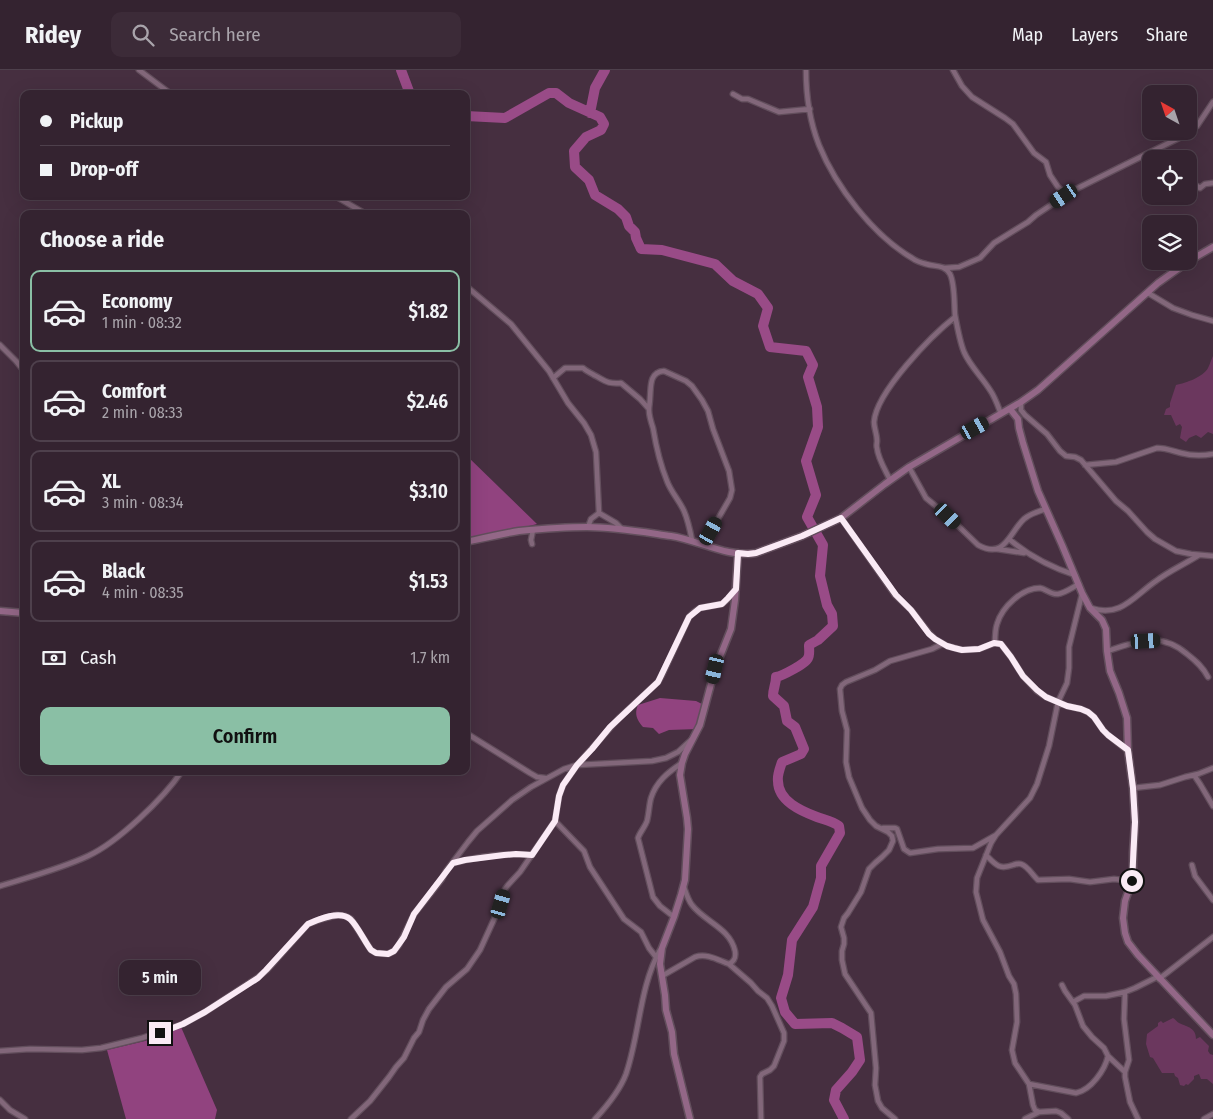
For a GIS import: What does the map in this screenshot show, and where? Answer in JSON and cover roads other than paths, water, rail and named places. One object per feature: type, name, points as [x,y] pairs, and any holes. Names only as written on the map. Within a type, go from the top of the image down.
[{"type":"street","points":[[139,70],[166,90]]},
{"type":"street","points":[[806,70],[807,93],[820,145],[842,187],[874,228],[888,240],[924,264],[945,268],[959,267],[980,258],[994,243],[1072,191],[1183,136],[1197,126],[1213,102]]},
{"type":"street","points":[[953,70],[962,86],[972,96],[1013,124],[1034,153],[1046,162],[1050,175],[1058,187],[1063,191],[1072,191]]},
{"type":"street","points":[[733,94],[779,112],[810,109]]},
{"type":"street","points":[[1197,186],[1200,188],[1205,184],[1213,183]]},
{"type":"street","points":[[342,200],[359,210]]},
{"type":"street","points":[[1197,256],[1213,247]]},
{"type":"street","points":[[945,268],[950,274],[952,282],[956,317],[964,352],[992,392],[1000,414]]},
{"type":"street","points":[[470,541],[533,530],[588,527],[622,529],[674,536],[748,554],[756,553],[802,536],[841,518],[909,467],[1021,402],[1038,390],[1175,270]]},
{"type":"street","points":[[470,289],[511,324],[553,378],[568,403],[584,423],[594,444],[597,459],[599,513]]},
{"type":"street","points":[[1148,293],[1173,308],[1213,321]]},
{"type":"street","points":[[890,480],[877,448],[878,442],[874,427],[876,415],[886,392],[898,376],[934,336],[956,317]]},
{"type":"street","points":[[0,345],[20,366]]},
{"type":"street","points":[[553,378],[566,368],[583,368],[604,381],[621,383],[648,409]]},
{"type":"street","points":[[692,540],[684,510],[671,490],[658,454],[648,409],[650,384],[657,374],[664,371],[686,381],[692,386],[708,411],[728,471],[732,490],[730,498],[711,531],[709,546]]},
{"type":"street","points":[[1021,402],[1025,415],[1047,434],[1060,451],[1066,456],[1081,460],[1116,502],[1128,511],[1155,539],[1176,551],[1213,556]]},
{"type":"street","points":[[1010,408],[1018,419],[1026,455],[1038,491],[1082,593],[1090,608],[1104,624],[1107,634],[1106,651],[1110,671],[1127,718],[1135,822],[1132,881],[1124,909],[1125,933],[1133,949],[1158,978],[1213,1035]]},
{"type":"street","points":[[1085,465],[1116,462],[1157,448],[1196,456],[1213,454]]},
{"type":"street","points":[[909,467],[930,502],[978,545],[992,550],[1028,553]]},
{"type":"street","points":[[996,549],[1004,545],[1023,520],[1032,514],[1046,509]]},
{"type":"street","points":[[588,527],[591,519],[599,513]]},
{"type":"street","points":[[599,513],[622,529]]},
{"type":"street","points":[[841,518],[896,595],[911,610],[929,634],[942,644],[954,648],[972,650],[994,643],[1001,644],[1023,676],[1037,690],[1046,697],[1088,712],[1108,735],[1128,750]]},
{"type":"street","points":[[532,544],[533,530]]},
{"type":"street","points":[[1009,539],[1028,553],[1060,570],[1075,575]]},
{"type":"street","points":[[596,1119],[609,1104],[625,1076],[652,968],[674,918],[684,886],[688,829],[680,776],[682,763],[700,725],[715,669],[731,629],[734,614],[738,553]]},
{"type":"street","points":[[1090,608],[1111,611],[1121,607],[1154,582],[1200,554]]},
{"type":"street","points":[[994,643],[997,622],[1009,605],[1020,594],[1040,588],[1054,594],[1060,594],[1079,584]]},
{"type":"street","points":[[351,1119],[370,1101],[404,1058],[419,1032],[429,1009],[446,987],[468,970],[480,950],[501,904],[505,889],[520,872],[555,821],[559,796],[563,785],[577,765],[619,718],[658,682],[689,617],[700,608],[722,604],[736,589]]},
{"type":"street","points":[[1039,1112],[1035,1110],[1029,1084],[1013,1056],[1012,1050],[1017,1022],[1014,984],[984,920],[976,892],[977,878],[996,835],[1030,798],[1037,784],[1049,746],[1058,702],[1067,684],[1069,647],[1082,593]]},
{"type":"street","points":[[0,611],[20,613]]},
{"type":"street","points":[[1106,651],[1137,642],[1164,640],[1180,647],[1200,665],[1208,677]]},
{"type":"street","points":[[942,644],[932,649],[890,661],[842,685],[840,689],[842,711],[847,730],[846,762],[849,778],[862,808],[870,820],[876,826],[897,829],[904,849],[910,853],[938,849],[973,848],[996,835]]},
{"type":"street","points":[[470,736],[537,777],[546,778]]},
{"type":"street","points":[[0,1051],[101,1048],[142,1038],[183,1024],[258,978],[308,924],[322,918],[345,916],[351,920],[371,950],[376,953],[388,954],[399,945],[414,914],[468,842],[477,831],[512,800],[564,769],[577,765],[652,761],[666,758],[678,752],[694,736]]},
{"type":"street","points":[[674,918],[660,906],[653,896],[638,838],[645,825],[651,798],[656,788],[662,778],[682,763]]},
{"type":"street","points":[[1133,788],[1160,785],[1213,768]]},
{"type":"street","points":[[0,886],[72,863],[90,856],[108,845],[131,826],[179,775]]},
{"type":"street","points":[[1194,775],[1213,806]]},
{"type":"street","points":[[555,821],[584,852],[590,867],[624,919],[640,932],[656,957]]},
{"type":"street","points":[[882,828],[892,836],[892,845],[869,869],[861,892],[842,922],[844,938],[842,960],[845,974],[871,1014],[876,1068],[875,1084],[878,1101],[882,1108],[895,1119]]},
{"type":"street","points":[[453,863],[504,855],[532,855]]},
{"type":"street","points":[[986,855],[999,867],[1005,868],[1018,863],[1022,864],[1038,880],[1043,881],[1068,879],[1090,882],[1114,879],[1132,881]]},
{"type":"street","points":[[1192,864],[1195,876],[1213,900]]},
{"type":"street","points":[[684,886],[691,904],[697,911],[727,934],[736,956],[733,962],[729,964]]},
{"type":"street","points":[[1073,1002],[1084,996],[1106,996],[1125,992],[1158,978],[1213,937]]},
{"type":"street","points":[[662,948],[660,964],[666,1010],[672,1032],[674,1054],[690,1119]]},
{"type":"street","points":[[662,976],[695,957],[705,956],[729,964],[767,998],[784,1033],[784,1041],[774,1066],[760,1077],[761,1119]]},
{"type":"street","points":[[1062,985],[1073,1002],[1083,1026],[1104,1048],[1108,1056],[1125,1072]]},
{"type":"street","points":[[1125,992],[1124,1018],[1129,1060],[1125,1072],[1126,1084],[1130,1102],[1138,1119]]},
{"type":"street","points":[[1029,1084],[1076,1093],[1082,1092],[1093,1083],[1107,1063],[1108,1056]]},
{"type":"street","points":[[0,1100],[10,1110],[25,1119]]},
{"type":"street","points":[[1025,1119],[1032,1118],[1039,1112],[1056,1111],[1068,1119]]},
{"type":"street","points":[[1204,1119],[1213,1114]]},
{"type":"waterway","points":[[401,70],[408,90]]},
{"type":"waterway","points":[[590,113],[595,88],[605,70]]},
{"type":"waterway","points":[[470,116],[505,118],[549,93],[556,93],[569,103],[600,117],[604,124],[601,130],[586,137],[574,151],[575,167],[589,180],[595,195],[618,209],[626,217],[629,226],[635,232],[641,249],[662,250],[715,264],[733,281],[758,294],[768,308],[763,326],[770,347],[806,351],[813,365],[808,377],[817,407],[818,427],[806,461],[816,495],[807,517],[823,545],[820,576],[827,605],[832,614],[833,626],[818,640],[809,645],[807,660],[794,669],[776,677],[773,696],[784,706],[787,721],[795,727],[804,749],[801,754],[782,762],[778,779],[779,788],[786,800],[811,815],[839,826],[840,833],[821,866],[821,878],[813,907],[792,940],[788,975],[781,998],[785,1012],[795,1024],[832,1023],[857,1037],[860,1060],[836,1090],[834,1100],[844,1119]]}]
